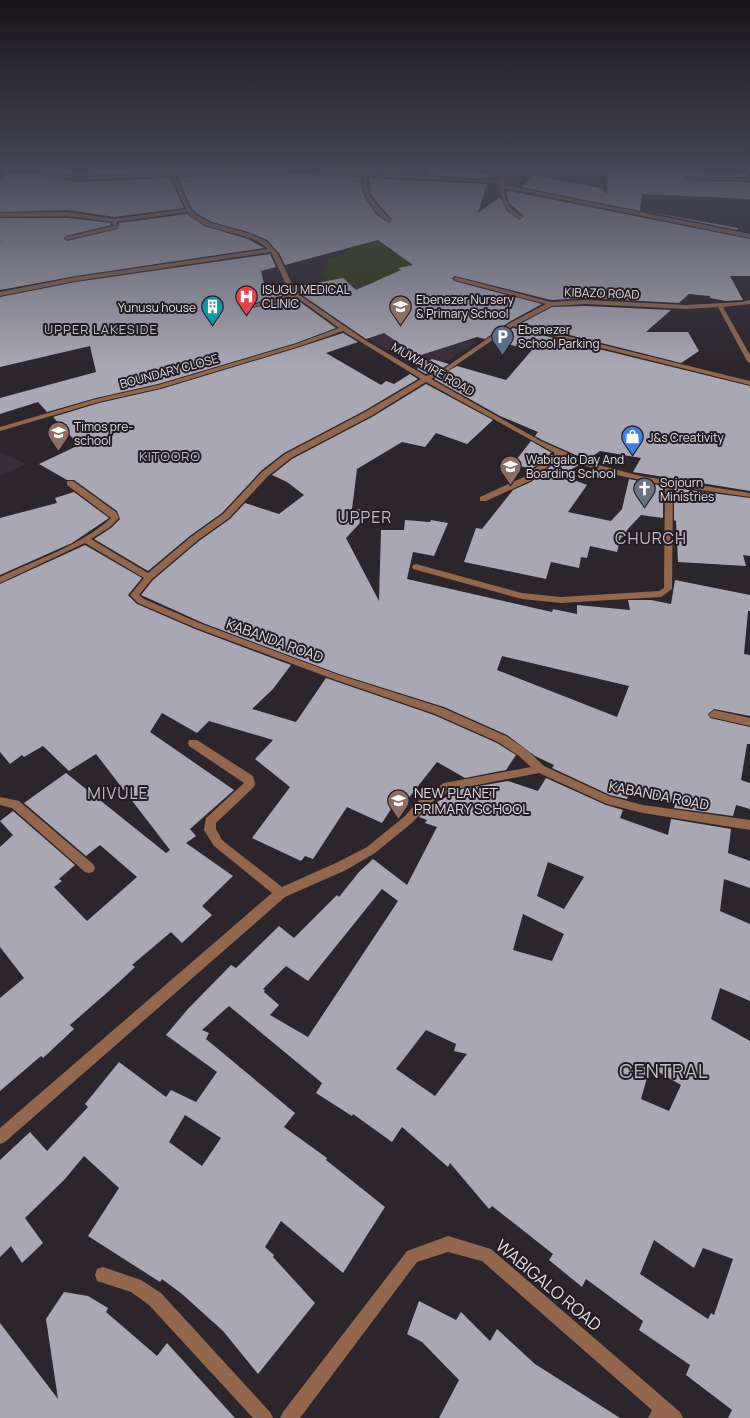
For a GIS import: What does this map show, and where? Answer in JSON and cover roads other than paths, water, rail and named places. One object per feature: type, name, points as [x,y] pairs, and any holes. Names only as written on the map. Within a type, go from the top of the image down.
[{"type":"street","points":[[67,238],[89,233]]},
{"type":"street","name":"MUWAYIRE ROAD","points":[[242,233],[260,239],[272,250],[283,268],[288,283],[297,295],[343,329],[426,379],[559,454],[604,470],[669,484],[750,495]]},
{"type":"street","points":[[736,233],[750,236]]},
{"type":"street","points":[[0,294],[76,279],[272,250]]},
{"type":"street","points":[[456,279],[551,304]]},
{"type":"street","points":[[250,307],[297,295]]},
{"type":"street","name":"KIBAZO ROAD","points":[[426,379],[457,363],[512,324],[551,304],[586,302],[686,307],[720,306],[750,302]]},
{"type":"street","points":[[720,306],[750,362]]},
{"type":"street","points":[[512,324],[750,383]]},
{"type":"street","name":"BOUNDARY CLOSE","points":[[0,429],[98,400],[166,384],[298,345],[343,329]]},
{"type":"street","name":"KABANDA ROAD","points":[[426,379],[368,414],[288,456],[265,474],[226,516],[195,538],[149,577],[134,595],[141,601],[199,626],[336,677],[439,711],[507,742],[523,753],[540,769],[606,800],[643,809],[750,826]]},
{"type":"street","points":[[483,499],[527,479],[559,454]]},
{"type":"street","points":[[0,580],[85,539],[111,523],[115,518],[113,514],[70,483]]},
{"type":"street","points":[[416,567],[522,596],[561,600],[661,594],[668,589],[669,484]]},
{"type":"street","points":[[85,539],[149,577]]},
{"type":"street","points":[[714,714],[750,722]]},
{"type":"street","points":[[193,743],[249,779],[250,784],[210,821],[210,830],[218,843],[281,893]]},
{"type":"street","points":[[0,1137],[281,893],[342,866],[371,850],[409,819],[425,801],[448,786],[540,769]]},
{"type":"street","points":[[0,801],[15,804],[89,868]]},
{"type":"street","name":"WABIGALO ROAD","points":[[289,1418],[412,1256],[448,1244],[486,1254],[664,1414]]},
{"type":"street","points":[[103,1275],[135,1286],[155,1299],[264,1418]]},
{"type":"place","name":"ISUGU MEDICAL CLINIC","points":[[247,316]]},
{"type":"place","name":"Yunusu house","points":[[212,326]]},
{"type":"place","name":"Ebenezer Nursery & Primary School","points":[[401,326]]},
{"type":"place","name":"Ebenezer School Parking","points":[[502,356]]},
{"type":"place","name":"Timos pre- school","points":[[59,452]]},
{"type":"place","name":"J&s Creativity","points":[[632,456]]},
{"type":"place","name":"Wabigalo Day And Boarding School","points":[[510,486]]},
{"type":"place","name":"Sojourn Ministries","points":[[645,508]]},
{"type":"place","name":"NEW PLANET PRIMARY SCHOOL","points":[[398,820]]},
{"type":"district","name":"UPPER LAKESIDE","points":[[101,329]]},
{"type":"district","name":"KITOORO","points":[[170,456]]},
{"type":"district","name":"UPPER","points":[[365,517]]},
{"type":"district","name":"CHURCH","points":[[651,538]]},
{"type":"district","name":"MIVULE","points":[[118,793]]},
{"type":"district","name":"CENTRAL","points":[[664,1071]]}]
